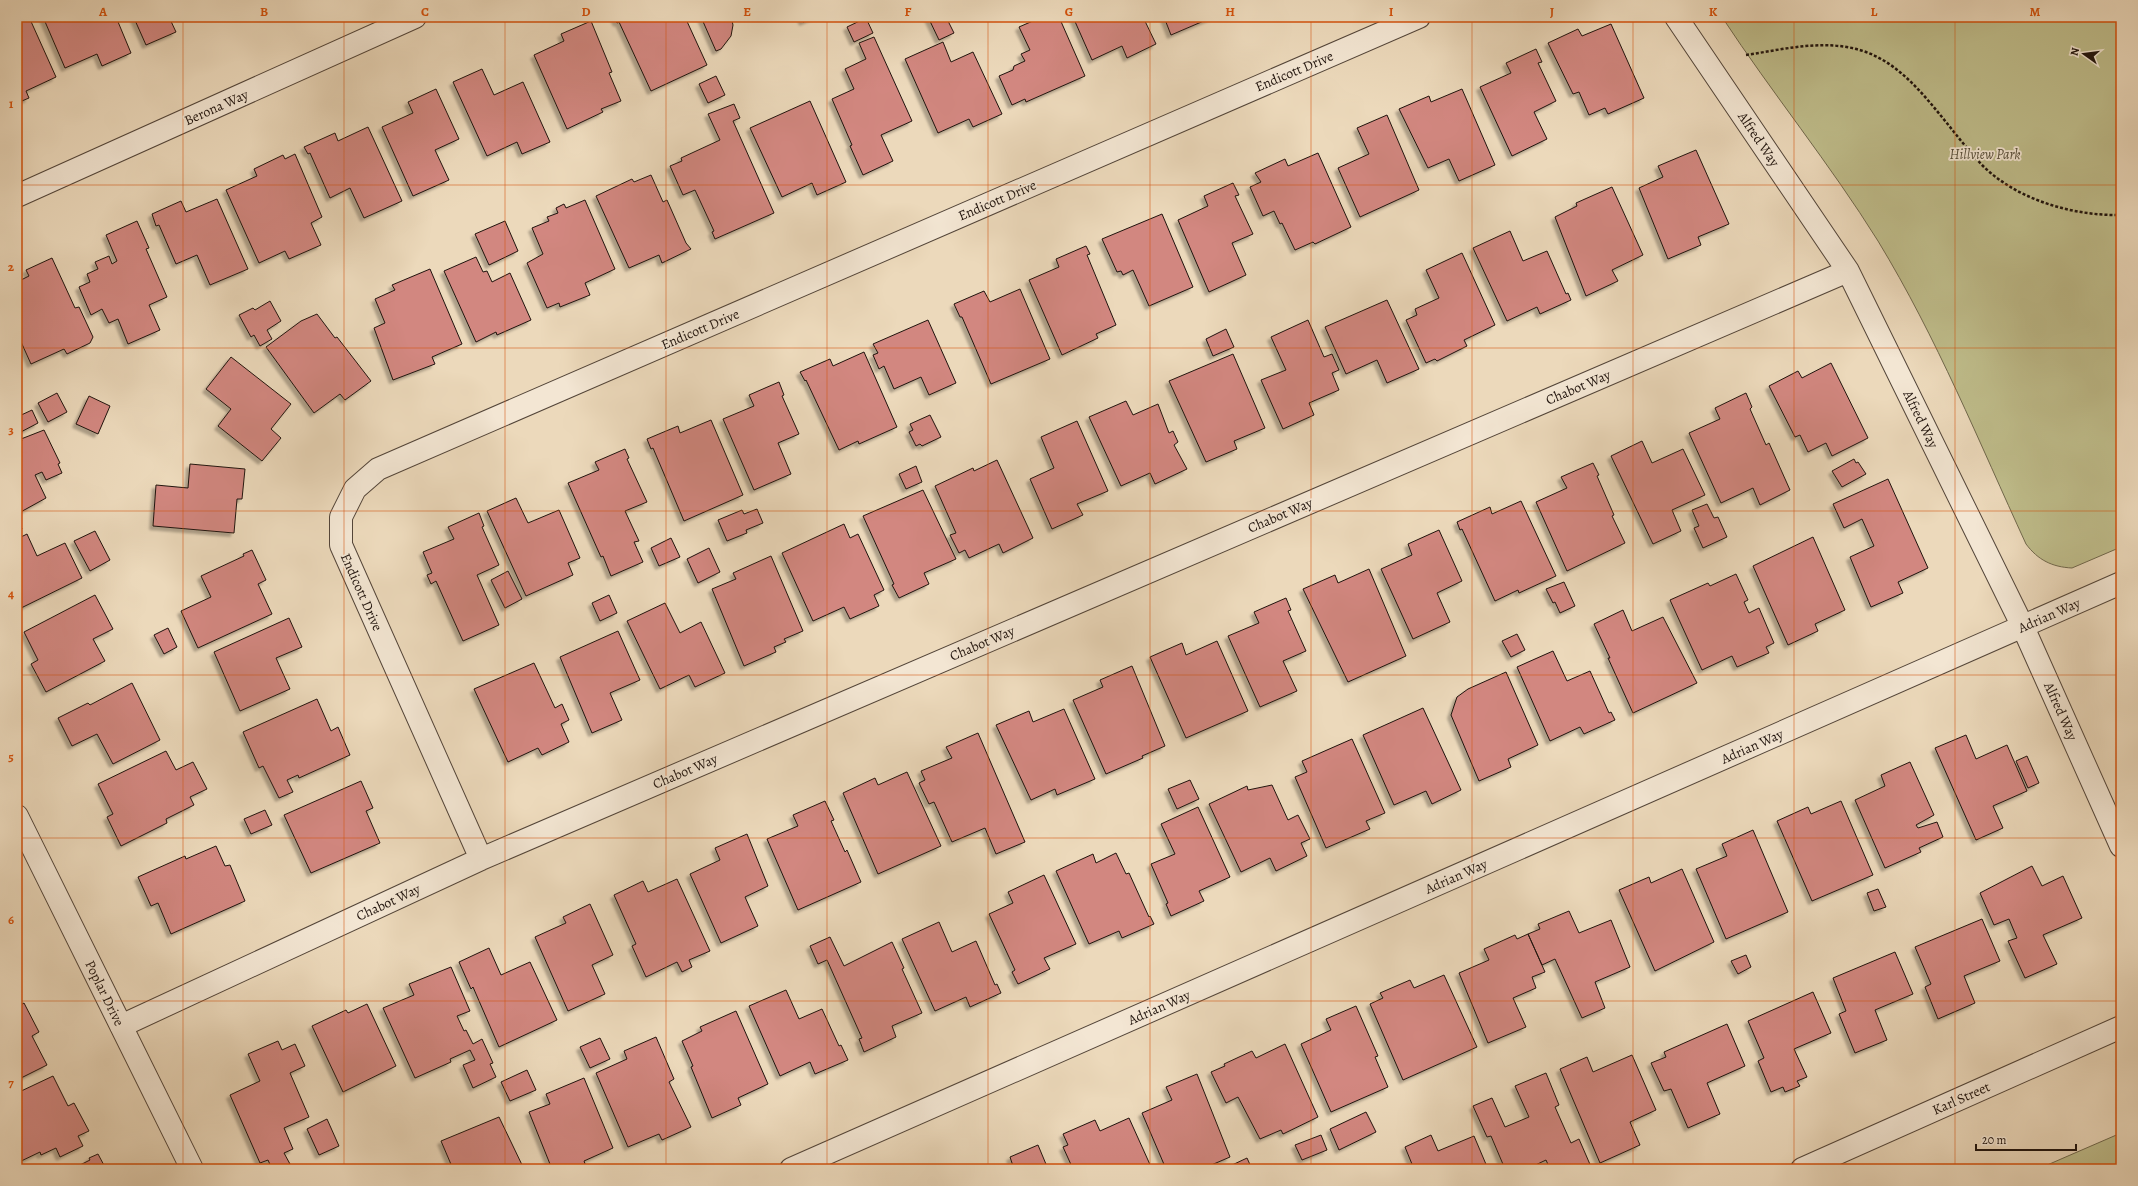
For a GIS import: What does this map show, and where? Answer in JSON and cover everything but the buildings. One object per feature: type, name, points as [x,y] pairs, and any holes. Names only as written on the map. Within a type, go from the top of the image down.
[{"type":"street","name":"Berona Way","points":[[17,196],[415,17]]},
{"type":"street","name":"Endicott Drive","points":[[481,859],[341,545],[341,518],[356,488],[378,469],[1419,17]]},
{"type":"street","name":"Alfred Way","points":[[1676,17],[1848,271],[2023,627],[2121,846]]},
{"type":"street","name":"Chabot Way","points":[[121,1026],[481,859],[1848,271]]},
{"type":"street","name":"Adrian Way","points":[[791,1169],[2121,583]]},
{"type":"street","name":"Poplar Drive","points":[[17,816],[192,1169]]},
{"type":"street","name":"Karl Street","points":[[1802,1169],[2121,1027]]},
{"type":"path","points":[[1746,55],[1812,45],[1841,46],[1866,52],[1892,67],[1916,85],[1983,165],[2012,187],[2048,204],[2079,212],[2121,215]]},
{"type":"green space","name":"Hillview Park","points":[[1722,17],[2121,17],[2121,547],[2072,568],[2046,562],[2035,554],[2026,544],[1938,353],[1878,241],[1860,212]]},
{"type":"green space","points":[[2121,1133],[2121,1169],[2038,1169]]}]
